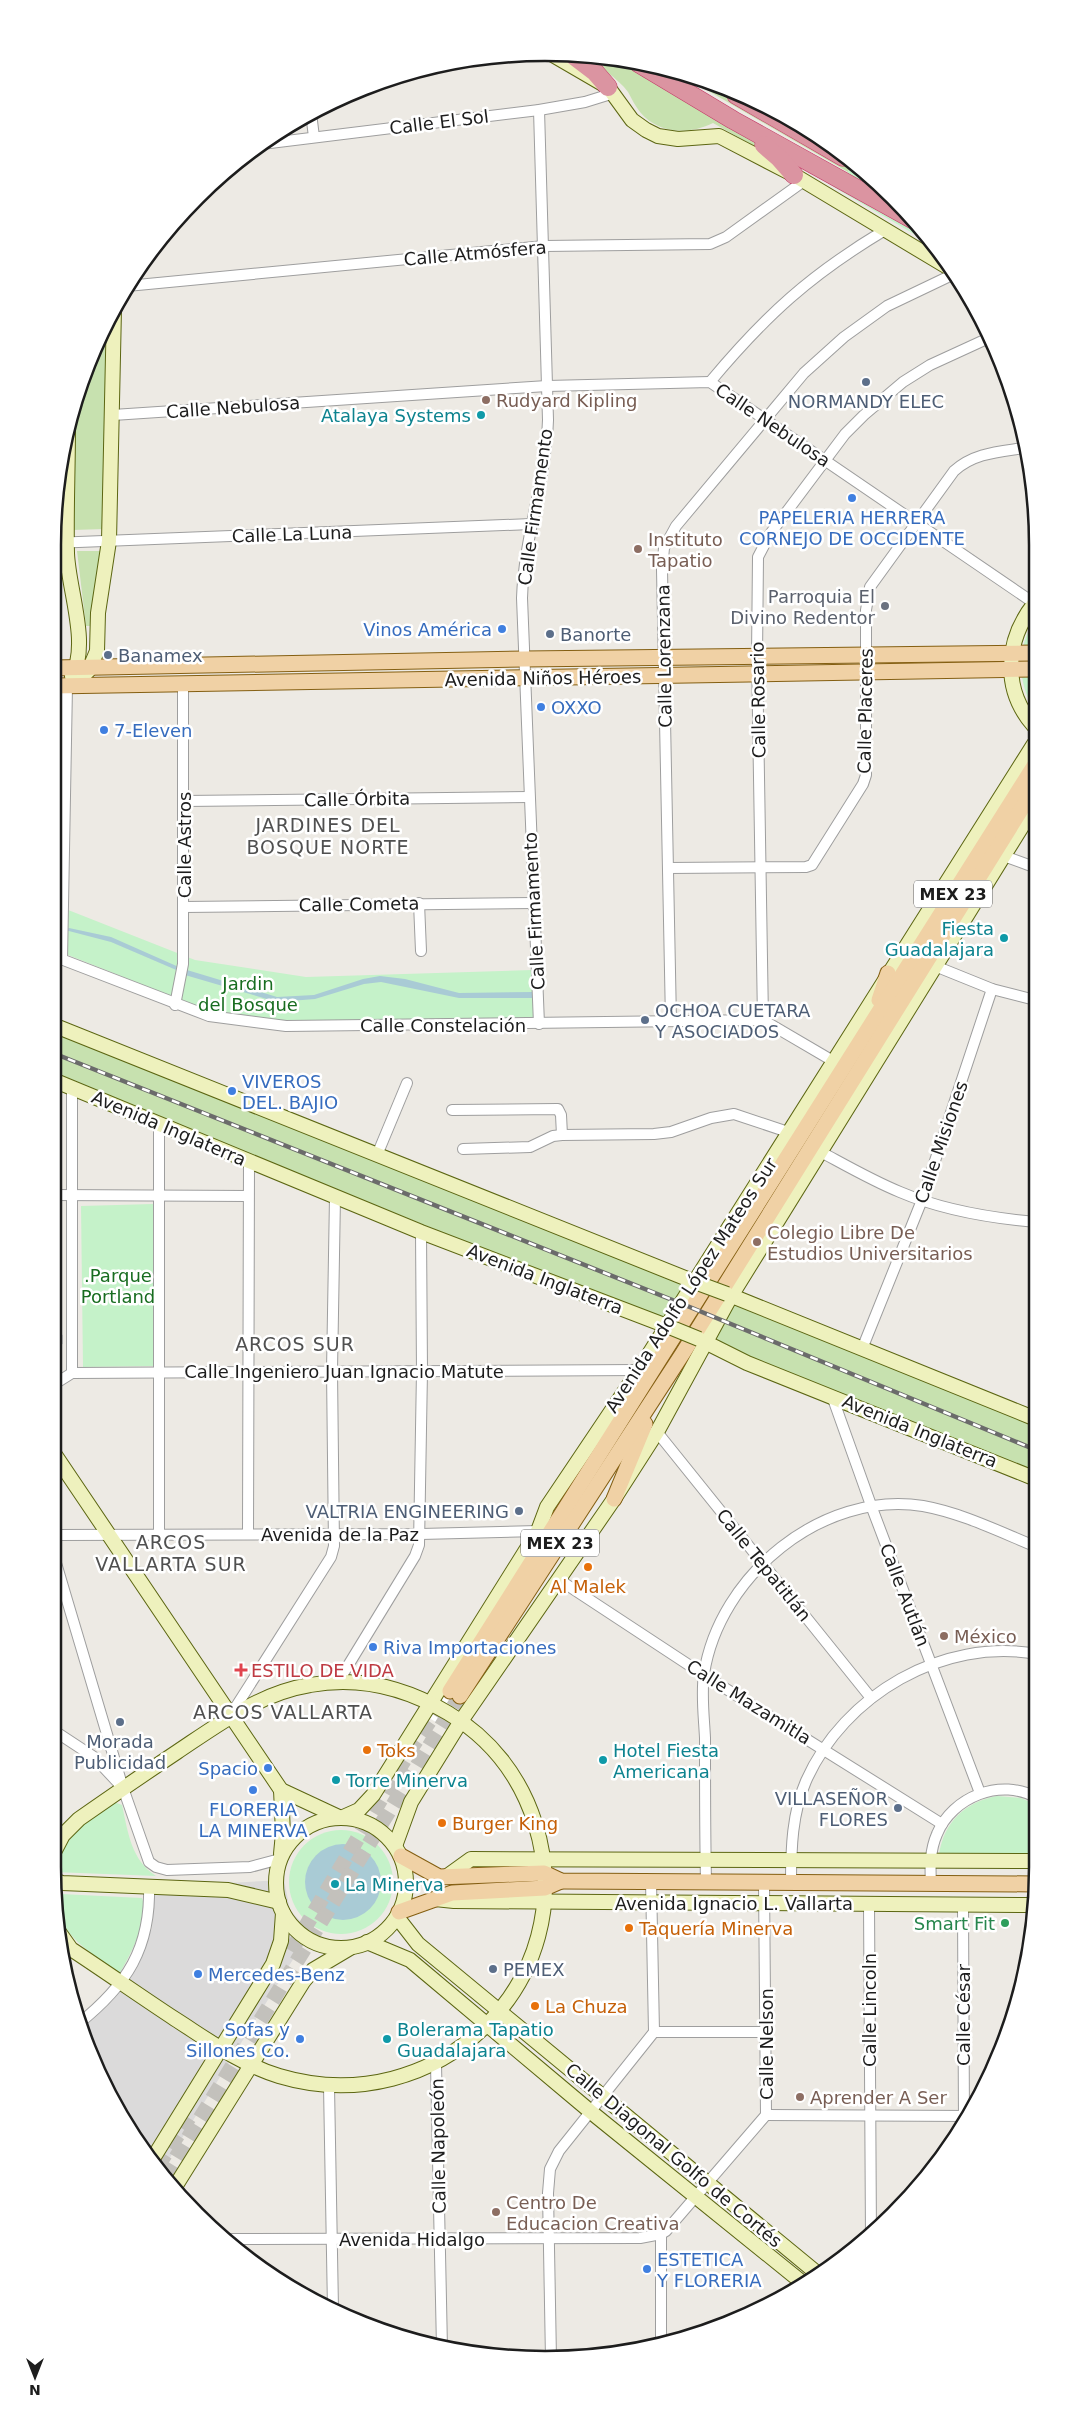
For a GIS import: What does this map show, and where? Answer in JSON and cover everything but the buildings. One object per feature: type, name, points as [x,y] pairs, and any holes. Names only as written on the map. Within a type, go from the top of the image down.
[{"type":"highway","points":[[583,63],[596,72],[611,90]]},
{"type":"highway","points":[[659,75],[733,120],[892,209]]},
{"type":"highway","points":[[733,120],[779,158],[799,178]]},
{"type":"main road","name":"Avenida Niños Héroes","points":[[61,668],[524,659],[1029,653]]},
{"type":"main road","name":"Avenida Niños Héroes","points":[[61,686],[1029,669]]},
{"type":"main road","name":"Avenida Adolfo López Mateos Sur","points":[[1029,774],[877,1026],[659,1390],[455,1694],[633,1398],[877,1026],[1029,796]]},
{"type":"main road","points":[[877,1026],[888,973]]},
{"type":"main road","points":[[877,1026],[923,987]]},
{"type":"main road","points":[[614,1499],[659,1390]]},
{"type":"main road","points":[[538,1531],[604,1433],[633,1398]]},
{"type":"main road","name":"Avenida Ignacio L. Vallarta","points":[[398,1851],[426,1871],[439,1876],[544,1888]]},
{"type":"main road","name":"Avenida Ignacio L. Vallarta","points":[[398,1915],[452,1893],[544,1888],[561,1881],[1028,1884]]},
{"type":"street","points":[[564,62],[611,90],[632,120],[658,136],[678,139],[719,136],[799,178],[935,259]]},
{"type":"street","name":"Calle El Sol","points":[[277,142],[540,110],[585,102],[611,90]]},
{"type":"street","name":"Calle Firmamento","points":[[540,110],[547,446],[523,570],[529,797],[540,1024]]},
{"type":"street","points":[[312,121],[314,138]]},
{"type":"street","name":"Calle Atmósfera","points":[[137,285],[544,246],[710,244],[726,237],[799,178]]},
{"type":"street","points":[[710,382],[756,328],[790,296],[827,267],[885,230]]},
{"type":"street","name":"Calle Lorenzana","points":[[671,1021],[662,570],[664,548],[682,518],[804,373],[844,337],[888,306],[948,277]]},
{"type":"street","points":[[61,685],[84,667],[97,651],[98,613],[109,541],[114,326]]},
{"type":"street","name":"Calle Rosario","points":[[763,1020],[756,656],[758,557],[770,534],[825,460],[845,434],[864,415],[903,382],[930,365],[983,340]]},
{"type":"street","name":"Calle Nebulosa","points":[[112,415],[547,386],[710,382],[1029,601]]},
{"type":"street","name":"Calle Placeres","points":[[668,868],[806,867],[812,865],[863,784],[867,761],[866,610],[870,587],[954,471],[964,462],[988,453],[1018,449]]},
{"type":"street","points":[[66,479],[70,580],[84,667]]},
{"type":"street","name":"Calle La Luna","points":[[61,543],[531,524]]},
{"type":"street","points":[[1029,612],[1019,627],[1011,653],[1011,669],[1016,697],[1029,720]]},
{"type":"street","name":"Calle Astros","points":[[175,1005],[183,964],[183,684]]},
{"type":"street","name":"Avenida Adolfo López Mateos Sur","points":[[341,1818],[359,1810],[373,1795],[538,1531],[547,1507],[669,1327],[788,1132],[1029,752]]},
{"type":"street","name":"Calle Órbita","points":[[184,801],[529,797]]},
{"type":"street","points":[[178,2182],[303,1982],[313,1970],[353,1947],[367,1942],[389,1928],[398,1915],[406,1884],[398,1851],[412,1802],[461,1721],[614,1499],[657,1432],[702,1340],[729,1295],[821,1152],[1029,815]]},
{"type":"street","points":[[1004,856],[1029,865]]},
{"type":"street","points":[[419,903],[421,951]]},
{"type":"street","name":"Calle Cometa","points":[[184,907],[534,903]]},
{"type":"street","name":"Calle Constelación","points":[[61,960],[175,1005],[209,1016],[286,1026],[763,1020]]},
{"type":"street","points":[[935,966],[992,989],[1029,998]]},
{"type":"street","name":"Calle Misiones","points":[[862,1349],[922,1200],[992,989]]},
{"type":"street","points":[[763,1020],[833,1061]]},
{"type":"street","points":[[61,1029],[1029,1416]]},
{"type":"street","points":[[377,1155],[407,1083]]},
{"type":"street","name":"Avenida Inglaterra","points":[[61,1084],[421,1232],[702,1340],[747,1363],[1029,1476]]},
{"type":"street","points":[[61,1380],[72,1373],[72,1088]]},
{"type":"street","points":[[452,1110],[554,1108],[558,1109],[561,1115],[557,1136]]},
{"type":"street","points":[[463,1149],[530,1147],[557,1136],[671,1132],[711,1118],[734,1114],[788,1132]]},
{"type":"street","points":[[159,1124],[159,1534]]},
{"type":"street","points":[[821,1152],[870,1179],[922,1200],[971,1213],[1029,1221]]},
{"type":"street","points":[[248,1534],[249,1161]]},
{"type":"street","points":[[61,1195],[248,1196]]},
{"type":"street","points":[[230,1716],[331,1557],[334,1546],[332,1371],[335,1197]]},
{"type":"street","points":[[338,1682],[415,1556],[421,1534],[421,1232]]},
{"type":"street","name":"Calle Ingeniero Juan Ignacio Matute","points":[[72,1373],[639,1370]]},
{"type":"street","name":"Calle Autlán","points":[[832,1396],[872,1508],[980,1793]]},
{"type":"street","name":"Calle Tepatitlán","points":[[657,1432],[871,1698]]},
{"type":"street","points":[[61,1465],[281,1790],[341,1818],[357,1820],[371,1826],[398,1851]]},
{"type":"street","points":[[706,1882],[704,1675],[722,1618],[745,1582],[762,1564],[800,1534],[829,1519],[872,1508],[902,1505],[942,1511],[1029,1544]]},
{"type":"street","name":"Avenida de la Paz","points":[[61,1535],[421,1534],[538,1531]]},
{"type":"street","name":"Calle Mazamitla","points":[[558,1579],[704,1675],[942,1824]]},
{"type":"street","points":[[61,1582],[124,1788],[149,1862],[156,1867],[167,1870],[250,1868],[280,1859],[286,1848],[304,1829],[316,1823],[341,1818]]},
{"type":"street","points":[[791,1882],[795,1822],[806,1782],[825,1750],[845,1723],[871,1698],[888,1686],[931,1664],[976,1652],[1003,1651],[1029,1653]]},
{"type":"street","points":[[61,1838],[79,1819],[230,1716],[282,1692],[310,1685],[338,1682],[390,1688],[431,1703],[461,1721],[493,1748],[517,1782],[532,1814],[543,1858],[544,1888],[539,1934],[528,1965],[512,1994],[487,2024],[456,2052],[436,2064],[402,2076],[368,2084],[330,2086],[294,2080],[251,2065],[220,2049],[71,1949],[68,1944]]},
{"type":"street","points":[[61,1736],[94,1757],[124,1788]]},
{"type":"street","points":[[156,2154],[273,1964],[281,1941],[281,1908],[276,1888],[283,1832],[281,1790]]},
{"type":"street","points":[[931,1884],[930,1861],[933,1844],[942,1824],[955,1808],[980,1793],[998,1790],[1017,1791],[1029,1795]]},
{"type":"street","points":[[446,1877],[471,1859],[1029,1861]]},
{"type":"street","points":[[551,2351],[548,2193],[550,2169],[559,2151],[654,2032],[651,1881]]},
{"type":"street","name":"Calle Nelson","points":[[661,2234],[673,2225],[766,2115],[764,1882]]},
{"type":"street","points":[[62,1883],[149,1885],[228,1890],[281,1908],[291,1924],[312,1941],[325,1946],[353,1947]]},
{"type":"street","points":[[85,2017],[121,1983],[132,1968],[145,1936],[149,1920],[149,1885]]},
{"type":"street","name":"Avenida Ignacio L. Vallarta","points":[[544,1888],[652,1903],[1027,1905]]},
{"type":"street","name":"Calle Lincoln","points":[[869,1904],[871,2224]]},
{"type":"street","name":"Calle César","points":[[962,1905],[966,2106]]},
{"type":"street","name":"Calle Diagonal Golfo de Cortés","points":[[398,1915],[418,1944],[813,2270]]},
{"type":"street","name":"Calle Diagonal Golfo de Cortés","points":[[367,1942],[410,1960],[591,2112],[798,2279]]},
{"type":"street","points":[[654,2032],[766,2032]]},
{"type":"street","name":"Calle Napoleón","points":[[436,2064],[442,2339]]},
{"type":"street","points":[[330,2086],[333,2302]]},
{"type":"street","points":[[766,2115],[958,2119]]},
{"type":"street","points":[[661,2234],[661,2336]]},
{"type":"street","name":"Avenida Hidalgo","points":[[236,2239],[640,2238],[661,2234]]},
{"type":"shaded area","points":[[61,1334],[63,1335],[63,1344],[61,1344]]},
{"type":"shaded area","points":[[284,1880],[290,1910],[310,1932],[165,2166],[126,2109],[98,2052],[86,2019],[115,1992],[152,1929],[154,1887]]},
{"type":"green space","points":[[595,64],[646,72],[724,120],[774,157],[713,123],[684,131],[656,125],[640,112],[628,92],[607,72]]},
{"type":"green space","points":[[705,89],[742,103],[826,152],[849,169],[848,172]]},
{"type":"green space","points":[[762,139],[841,183],[849,169],[887,203],[916,235],[837,189]]},
{"type":"green space","points":[[105,344],[105,529],[72,530],[73,440],[87,390]]},
{"type":"green space","points":[[77,551],[102,551],[92,626],[86,626]]},
{"type":"green space","points":[[1029,630],[1029,700],[1024,688],[1021,665],[1024,642]]},
{"type":"green space","name":"Jardin del Bosque","points":[[61,907],[195,960],[306,977],[532,970],[540,1018],[277,1021],[244,1018],[196,1006],[61,952]]},
{"type":"green space","points":[[61,1035],[1029,1423],[1029,1469],[61,1078]]},
{"type":"green space","name":".Parque Portland","points":[[153,1204],[154,1366],[83,1367],[81,1206]]},
{"type":"green space","points":[[997,1796],[1021,1798],[1029,1802],[1029,1857],[939,1854],[951,1823],[966,1809]]},
{"type":"green space","points":[[114,1802],[122,1805],[129,1835],[136,1854],[141,1862],[156,1876],[61,1872],[61,1849],[67,1839],[84,1823]]},
{"type":"green space","points":[[341,1830],[361,1834],[378,1845],[389,1862],[393,1882],[389,1902],[378,1919],[361,1930],[341,1934],[321,1930],[304,1919],[293,1902],[289,1882],[293,1862],[304,1845],[321,1834]]},
{"type":"green space","points":[[62,1894],[142,1898],[144,1907],[138,1937],[120,1973],[77,1942],[65,1926]]},
{"type":"water","points":[[69,928],[111,937],[181,968],[181,972],[111,942],[65,930]]},
{"type":"water","points":[[187,970],[277,997],[314,995],[363,979],[380,976],[405,979],[459,993],[533,992],[534,998],[459,998],[381,982],[364,984],[315,999],[277,1002],[185,975],[184,971]]},
{"type":"water","points":[[343,1844],[357,1847],[370,1855],[378,1868],[381,1882],[378,1896],[370,1909],[357,1917],[343,1920],[329,1917],[316,1909],[308,1896],[305,1882],[308,1868],[316,1855],[329,1847]]},
{"type":"pier","points":[[445,1687],[467,1700],[449,1730],[426,1716]]},
{"type":"tunnel","points":[[291,1951],[412,1747],[450,1691]]},
{"type":"tunnel","points":[[168,2170],[460,1696]]},
{"type":"tunnel","points":[[161,2161],[189,2118]]},
{"type":"railway","points":[[61,1056],[680,1303],[1029,1447]]},
{"type":"place","name":"NORMANDY ELEC","points":[[866,382]]},
{"type":"place","name":"Rudyard Kipling","points":[[486,400]]},
{"type":"place","name":"Atalaya Systems","points":[[481,415]]},
{"type":"place","name":"PAPELERIA HERRERA CORNEJO DE OCCIDENTE","points":[[852,498]]},
{"type":"place","name":"Instituto Tapatio","points":[[638,549]]},
{"type":"place","name":"Parroquia El Divino Redentor","points":[[885,606]]},
{"type":"place","name":"Vinos América","points":[[502,629]]},
{"type":"place","name":"Banorte","points":[[550,634]]},
{"type":"place","name":"Banamex","points":[[108,655]]},
{"type":"place","name":"OXXO","points":[[541,707]]},
{"type":"place","name":"7-Eleven","points":[[104,730]]},
{"type":"place","name":"Fiesta Guadalajara","points":[[1004,938]]},
{"type":"place","name":"OCHOA CUETARA Y ASOCIADOS","points":[[645,1020]]},
{"type":"place","name":"VIVEROS DEL. BAJIO","points":[[232,1091]]},
{"type":"place","name":"Colegio Libre De Estudios Universitarios","points":[[757,1242]]},
{"type":"place","name":"VALTRIA ENGINEERING","points":[[519,1511]]},
{"type":"place","name":"Al Malek","points":[[588,1567]]},
{"type":"place","name":"México","points":[[944,1636]]},
{"type":"place","name":"Riva Importaciones","points":[[373,1647]]},
{"type":"place","name":"ESTILO DE VIDA","points":[[241,1670]]},
{"type":"place","name":"Morada Publicidad","points":[[120,1722]]},
{"type":"place","name":"Toks","points":[[367,1750]]},
{"type":"place","name":"Hotel Fiesta Americana","points":[[603,1760]]},
{"type":"place","name":"Spacio","points":[[268,1768]]},
{"type":"place","name":"Torre Minerva","points":[[336,1780]]},
{"type":"place","name":"FLORERIA LA MINERVA","points":[[253,1790]]},
{"type":"place","name":"VILLASEÑOR FLORES","points":[[898,1808]]},
{"type":"place","name":"Burger King","points":[[442,1823]]},
{"type":"place","name":"La Minerva","points":[[335,1884]]},
{"type":"place","name":"Smart Fit","points":[[1005,1923]]},
{"type":"place","name":"Taquería Minerva","points":[[629,1928]]},
{"type":"place","name":"PEMEX","points":[[493,1969]]},
{"type":"place","name":"Mercedes-Benz","points":[[198,1974]]},
{"type":"place","name":"La Chuza","points":[[535,2006]]},
{"type":"place","name":"Sofas y Sillones Co.","points":[[300,2039]]},
{"type":"place","name":"Bolerama Tapatio Guadalajara","points":[[387,2039]]},
{"type":"place","name":"Aprender A Ser","points":[[800,2097]]},
{"type":"place","name":"Centro De Educacion Creativa","points":[[496,2212]]},
{"type":"place","name":"ESTETICA Y FLORERIA","points":[[647,2269]]},
{"type":"district","name":"JARDINES DEL BOSQUE NORTE","points":[[328,836]]},
{"type":"district","name":"ARCOS SUR","points":[[295,1344]]},
{"type":"district","name":"ARCOS VALLARTA SUR","points":[[171,1553]]},
{"type":"district","name":"ARCOS VALLARTA","points":[[283,1712]]}]
